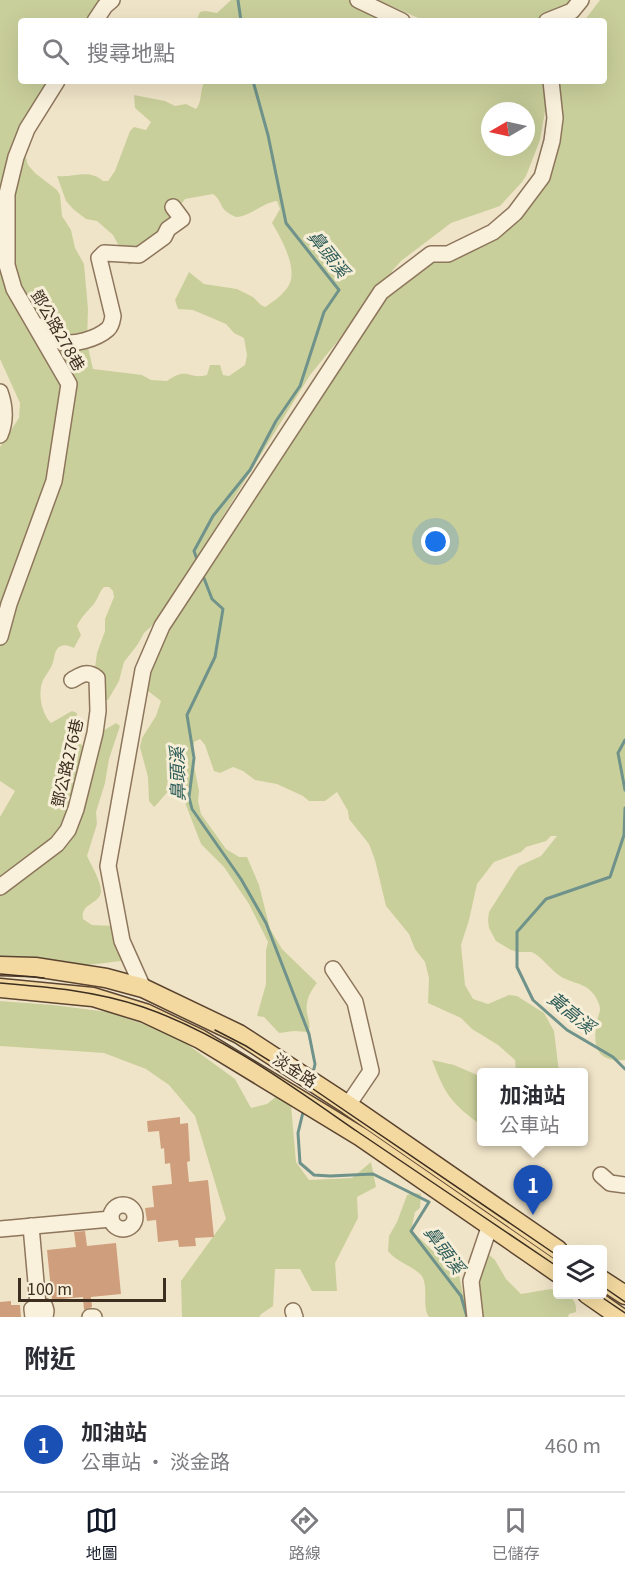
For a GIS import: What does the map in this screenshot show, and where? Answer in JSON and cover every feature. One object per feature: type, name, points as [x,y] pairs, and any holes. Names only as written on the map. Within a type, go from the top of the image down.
[{"type":"main road","name":"淡金路","points":[[0,966],[35,967],[94,976],[143,988],[239,1034],[348,1105],[553,1247]]},
{"type":"main road","name":"淡金路","points":[[0,988],[93,997],[145,1013],[200,1039],[361,1137],[553,1270]]},
{"type":"main road","points":[[607,1283],[625,1295]]},
{"type":"main road","points":[[594,1299],[620,1317]]},
{"type":"street","points":[[97,18],[112,0]]},
{"type":"street","points":[[358,0],[396,18]]},
{"type":"street","points":[[554,18],[572,11],[581,0]]},
{"type":"street","name":"鄧公路278巷","points":[[0,637],[9,604],[54,481],[69,384],[14,289],[7,265],[7,194],[16,157],[27,129],[55,84]]},
{"type":"street","points":[[143,988],[122,941],[108,866],[143,670],[162,626],[381,292],[431,254],[448,254],[493,232],[515,213],[542,177],[552,141],[555,118],[551,84]]},
{"type":"street","points":[[27,311],[50,335],[61,342],[71,343],[90,339],[108,329],[113,316],[99,258],[104,254],[139,255],[164,237],[168,229],[182,219],[173,207]]},
{"type":"street","points":[[0,392],[4,405],[3,428],[0,435]]},
{"type":"street","name":"鄧公路276巷","points":[[0,887],[57,844],[68,830],[76,809],[95,733],[98,711],[97,678],[92,674],[83,673],[72,680]]},
{"type":"street","points":[[333,969],[355,1002],[371,1071],[348,1105]]},
{"type":"street","points":[[601,1175],[610,1183],[625,1185]]},
{"type":"street","points":[[0,1229],[111,1219]]},
{"type":"street","points":[[31,1226],[42,1314]]},
{"type":"street","points":[[475,1317],[471,1281],[490,1226]]},
{"type":"green space","points":[[0,0],[106,0],[91,18],[18,18],[18,84],[54,84],[25,154],[28,165],[60,195],[62,216],[71,230],[75,248],[84,264],[88,309],[87,343],[93,369],[142,375],[151,380],[167,381],[179,374],[207,375],[210,365],[220,365],[223,375],[229,376],[245,365],[247,355],[244,338],[234,333],[226,324],[193,310],[178,309],[175,300],[189,272],[204,284],[237,289],[253,297],[265,307],[287,288],[291,270],[287,253],[272,223],[280,209],[277,201],[236,217],[223,208],[213,194],[185,199],[138,260],[129,265],[113,235],[97,221],[86,219],[73,209],[66,201],[57,176],[87,174],[108,181],[115,171],[130,131],[134,127],[146,130],[151,122],[135,108],[134,95],[165,101],[175,106],[186,104],[196,109],[200,103],[204,84],[545,84],[547,100],[540,140],[535,153],[535,102],[481,102],[481,156],[534,156],[526,176],[500,206],[451,223],[401,261],[392,271],[390,277],[310,375],[191,568],[156,622],[144,633],[124,662],[119,681],[108,700],[103,700],[95,668],[97,653],[105,631],[105,619],[114,597],[109,587],[102,589],[95,603],[82,617],[77,626],[81,635],[74,648],[63,645],[56,651],[40,693],[43,710],[51,723],[72,711],[77,713],[76,723],[70,731],[71,737],[91,752],[103,731],[116,723],[120,726],[109,759],[105,783],[96,812],[97,824],[87,856],[98,879],[101,892],[100,896],[84,910],[83,919],[92,925],[115,926],[123,957],[121,961],[88,965],[0,958],[0,817],[15,791],[0,781],[0,447],[19,418],[20,403],[0,359]]},
{"type":"green space","points":[[231,0],[349,0],[394,18],[197,18],[200,12],[217,13]]},
{"type":"green space","points":[[378,0],[577,0],[547,18],[418,18]]},
{"type":"green space","points":[[600,0],[625,0],[625,1060],[608,1058],[596,1046],[600,1007],[591,991],[560,976],[532,952],[511,950],[496,941],[489,928],[489,912],[515,871],[519,866],[541,856],[557,836],[551,836],[546,841],[526,847],[521,852],[494,862],[477,884],[461,945],[465,985],[473,999],[488,1004],[509,995],[517,996],[544,1013],[554,1031],[559,1068],[516,1068],[515,1060],[498,1045],[472,1029],[461,1018],[428,1003],[429,978],[425,962],[415,949],[409,934],[386,906],[369,844],[349,819],[348,811],[337,792],[325,801],[309,801],[277,784],[255,780],[233,767],[220,773],[214,771],[205,745],[200,739],[194,742],[192,756],[201,814],[226,849],[239,857],[247,857],[259,885],[270,929],[282,949],[317,983],[307,1003],[310,1026],[308,1032],[279,1033],[264,1017],[257,1016],[266,984],[268,942],[249,904],[224,867],[201,844],[179,787],[168,792],[154,807],[149,801],[148,777],[140,747],[142,738],[156,716],[161,701],[148,691],[152,669],[197,569],[395,281],[513,212],[557,141],[553,84],[607,84],[607,18],[586,18]]},
{"type":"green space","points":[[0,1001],[108,1012],[173,1034],[235,1079],[251,1108],[267,1104],[278,1095],[291,1105],[296,1162],[309,1180],[352,1178],[371,1162],[376,1187],[357,1197],[358,1218],[335,1263],[337,1291],[312,1291],[300,1269],[275,1269],[273,1306],[260,1317],[182,1317],[181,1281],[226,1219],[195,1116],[169,1085],[146,1069],[104,1053],[0,1046]]},
{"type":"green space","points":[[432,1060],[454,1065],[477,1075],[477,1122],[450,1098]]},
{"type":"green space","points":[[421,1194],[420,1208],[415,1212],[412,1226],[413,1232],[434,1252],[454,1261],[463,1294],[470,1298],[482,1276],[485,1251],[495,1260],[506,1279],[521,1294],[551,1289],[553,1290],[553,1299],[572,1299],[576,1312],[569,1314],[568,1317],[429,1317],[423,1278],[417,1271],[388,1251],[389,1236],[407,1195]]},
{"type":"building","points":[[180,1117],[180,1124],[188,1123],[189,1182],[208,1180],[214,1237],[195,1238],[196,1246],[179,1247],[178,1240],[158,1242],[156,1220],[147,1221],[145,1208],[154,1207],[152,1186],[172,1184],[170,1163],[165,1164],[164,1148],[161,1149],[159,1131],[148,1132],[147,1121]]},
{"type":"building","points":[[85,1231],[87,1246],[116,1243],[121,1294],[91,1297],[92,1307],[84,1310],[83,1297],[52,1300],[47,1250],[76,1247],[74,1232]]},
{"type":"building","points":[[11,1301],[11,1305],[20,1305],[21,1317],[0,1317],[0,1302]]},
{"type":"waterway","name":"鼻頭溪","points":[[238,0],[241,18]]},
{"type":"waterway","name":"鼻頭溪","points":[[198,562],[194,551],[213,516],[250,470],[276,421],[300,386],[324,312],[339,290],[286,223],[268,135],[254,84]]},
{"type":"waterway","name":"鼻頭溪","points":[[202,573],[212,599],[223,609],[215,657],[187,715],[194,758],[189,797],[192,809],[241,879],[266,923],[309,1034],[315,1064],[313,1073]]},
{"type":"waterway","name":"黃高溪","points":[[625,740],[618,753],[625,790]]},
{"type":"waterway","name":"黃高溪","points":[[625,808],[624,835],[610,877],[546,899],[517,932],[517,967],[533,1000],[567,1030],[613,1057],[625,1069]]},
{"type":"waterway","name":"鼻頭溪","points":[[304,1108],[298,1133],[300,1163],[314,1175],[373,1174],[429,1202],[411,1231],[461,1296],[467,1317]]},
{"type":"tram line","points":[[0,974],[44,978]]},
{"type":"tram line","points":[[0,983],[54,988],[108,997],[143,1007],[200,1031],[281,1079],[553,1264]]},
{"type":"tram line","points":[[215,1030],[246,1046],[297,1078],[553,1253]]},
{"type":"tram line","points":[[607,1289],[625,1302]]},
{"type":"tram line","points":[[604,1299],[625,1313]]},
{"type":"place","name":"加油站","points":[[533,1215]]}]
